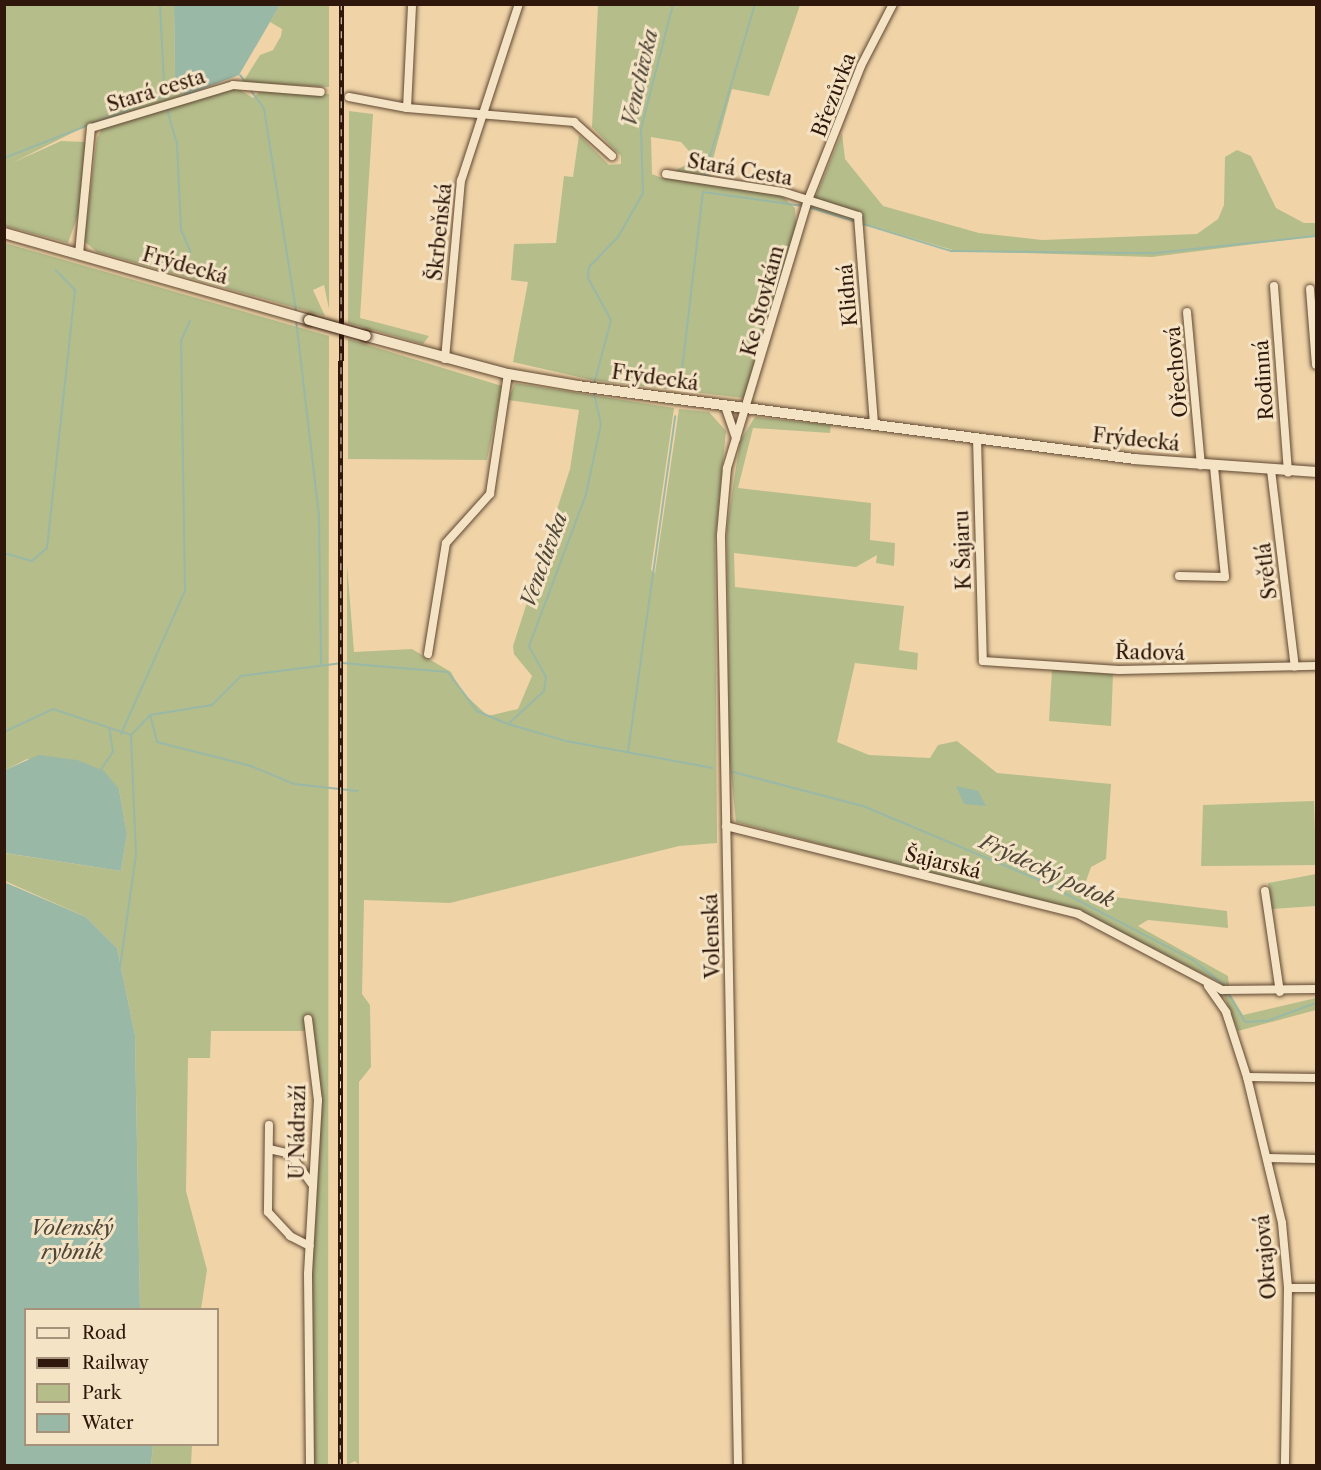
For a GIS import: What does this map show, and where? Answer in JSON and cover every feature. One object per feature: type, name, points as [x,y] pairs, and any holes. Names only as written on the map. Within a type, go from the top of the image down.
[{"type":"main road","name":"Frýdecká","points":[[4,233],[446,359],[508,374],[578,386],[977,438],[1201,465],[1317,472]]},
{"type":"street","points":[[407,108],[412,4]]},
{"type":"street","name":"Škrbeňská","points":[[446,359],[455,215],[480,111],[519,4]]},
{"type":"street","name":"Březůvka","points":[[808,200],[861,66],[893,4]]},
{"type":"street","name":"Stará cesta","points":[[79,254],[91,128],[232,85],[321,92]]},
{"type":"street","points":[[349,97],[407,108],[480,111],[574,122],[612,156]]},
{"type":"street","name":"Stará Cesta","points":[[666,174],[808,200]]},
{"type":"street","name":"Ke Stovkám","points":[[744,408],[753,396],[808,200]]},
{"type":"street","name":"Klidná","points":[[808,200],[858,216],[874,425]]},
{"type":"street","name":"Rodinná","points":[[1274,285],[1288,472]]},
{"type":"street","points":[[1310,289],[1317,365]]},
{"type":"street","name":"Ořechová","points":[[1188,312],[1201,465]]},
{"type":"street","points":[[428,654],[446,543],[490,494],[508,374]]},
{"type":"street","points":[[725,406],[736,438]]},
{"type":"street","name":"Volenská","points":[[738,1466],[721,535],[736,438],[744,408]]},
{"type":"street","name":"K Šajaru","points":[[977,438],[983,661]]},
{"type":"street","points":[[1179,576],[1225,577],[1214,466]]},
{"type":"street","name":"Světlá","points":[[1271,470],[1295,667]]},
{"type":"street","name":"Řadová","points":[[983,661],[1119,670],[1317,666]]},
{"type":"street","name":"Šajarská","points":[[726,826],[1078,914],[1208,986],[1225,990],[1280,992],[1317,989]]},
{"type":"street","points":[[1265,891],[1280,992]]},
{"type":"street","name":"Okrajová","points":[[1208,986],[1226,1012],[1247,1077],[1282,1223],[1288,1288],[1285,1466]]},
{"type":"street","name":"U Nádraží","points":[[308,1019],[318,1100],[310,1246],[310,1466]]},
{"type":"street","points":[[1247,1077],[1317,1078]]},
{"type":"street","name":"U Nádraží","points":[[269,1125],[268,1212],[290,1236],[310,1246]]},
{"type":"street","points":[[269,1149],[290,1154],[313,1186]]},
{"type":"street","points":[[1268,1158],[1317,1159]]},
{"type":"street","points":[[1288,1288],[1317,1288]]},
{"type":"green space","points":[[4,5],[174,5],[175,76],[184,96],[86,126],[12,163],[61,141],[86,142],[81,206],[68,243],[5,226]]},
{"type":"green space","points":[[280,5],[329,5],[329,87],[243,82],[260,55],[273,50],[281,36],[282,29],[270,22]]},
{"type":"green space","points":[[598,5],[800,5],[769,96],[732,89],[709,174],[723,187],[781,195],[795,208],[796,226],[772,318],[749,394],[743,398],[592,380],[513,362],[528,282],[511,280],[514,244],[556,243],[564,176],[573,177],[579,135],[609,165],[621,164],[621,156],[592,127]],"holes":[[[651,137],[681,142],[696,159],[662,178],[652,174]]]},
{"type":"green space","points":[[237,88],[253,98],[263,89],[329,94],[329,309],[324,285],[313,290],[325,316],[97,252],[84,241],[97,138],[103,127]]},
{"type":"green space","points":[[349,111],[373,114],[360,318],[429,336],[423,344],[348,323]]},
{"type":"green space","points":[[842,133],[845,159],[883,206],[979,233],[1042,240],[1197,234],[1218,219],[1224,205],[1225,157],[1237,150],[1251,156],[1276,208],[1304,223],[1316,223],[1316,236],[1152,257],[956,251],[811,208]]},
{"type":"green space","points":[[5,243],[329,336],[328,1465],[313,1465],[310,1282],[321,1116],[306,1031],[211,1031],[210,1058],[188,1058],[186,1191],[207,1270],[201,1308],[140,1308],[135,1035],[117,948],[86,917],[5,881],[4,853],[121,871],[127,834],[119,789],[27,759],[5,770]]},
{"type":"green space","points":[[348,339],[502,386],[487,460],[348,459]]},
{"type":"green space","points":[[515,383],[674,408],[651,570],[655,573],[679,409],[709,412],[726,431],[715,543],[717,843],[679,846],[450,903],[364,900],[362,994],[370,1005],[371,1067],[359,1082],[359,1465],[355,1461],[347,1465],[347,564],[354,652],[412,649],[451,672],[461,691],[488,716],[518,709],[532,676],[514,654],[513,646],[570,469],[579,410],[508,400]]},
{"type":"green space","points":[[755,417],[831,425],[830,433],[753,428],[738,488],[871,503],[870,540],[895,543],[894,566],[876,563],[877,555],[856,567],[734,553],[735,587],[904,606],[899,650],[918,653],[917,670],[855,663],[837,742],[869,755],[930,758],[938,745],[957,741],[997,773],[1111,784],[1106,859],[1091,867],[1082,893],[1227,911],[1228,928],[1148,920],[1138,926],[1228,976],[1229,987],[1078,912],[736,822],[729,754],[727,527],[740,441]]},
{"type":"green space","points":[[1052,670],[1113,674],[1111,726],[1049,721]]},
{"type":"green space","points":[[1314,801],[1316,865],[1201,866],[1203,805]]},
{"type":"green space","points":[[1316,874],[1316,906],[1271,909],[1268,883]]},
{"type":"green space","points":[[1229,992],[1243,1015],[1316,998],[1316,1010],[1238,1031],[1223,993]]},
{"type":"green space","points":[[153,1446],[192,1446],[191,1465],[151,1466]]},
{"type":"water","points":[[174,5],[280,5],[239,75],[184,96],[175,76]]},
{"type":"water","points":[[39,755],[77,760],[104,771],[119,789],[127,834],[121,871],[5,853],[5,770]]},
{"type":"water","points":[[956,786],[978,791],[986,806],[964,804]]},
{"type":"water","name":"Volenský rybník","points":[[4,882],[86,917],[117,948],[135,1035],[140,1308],[24,1308],[24,1446],[153,1446],[151,1465],[5,1465]]},
{"type":"waterway","points":[[160,4],[165,103]]},
{"type":"waterway","name":"Venclůvka","points":[[594,384],[611,320],[588,278],[589,267],[618,237],[643,193],[641,129],[673,4]]},
{"type":"waterway","points":[[704,177],[755,4]]},
{"type":"waterway","points":[[240,75],[246,83]]},
{"type":"waterway","points":[[249,88],[264,109],[296,312]]},
{"type":"waterway","points":[[4,158],[163,96]]},
{"type":"waterway","points":[[167,109],[177,144],[181,230],[191,252]]},
{"type":"waterway","points":[[680,387],[703,192],[803,206]]},
{"type":"waterway","points":[[808,207],[951,251],[1155,253],[1316,236]]},
{"type":"waterway","points":[[4,553],[32,561],[47,548],[75,290],[56,270]]},
{"type":"waterway","points":[[296,320],[319,516],[321,664]]},
{"type":"waterway","points":[[121,734],[185,591],[181,341],[190,321]]},
{"type":"waterway","name":"Venclůvka","points":[[4,732],[53,709],[131,735],[150,715],[212,705],[241,676],[342,663],[448,672],[477,711],[508,724],[544,691],[546,677],[529,646],[586,494],[601,424],[594,393]]},
{"type":"waterway","points":[[628,752],[675,416]]},
{"type":"waterway","points":[[150,715],[157,742],[251,766],[294,784],[358,791]]},
{"type":"waterway","name":"Frýdecký potok","points":[[508,724],[566,741],[713,768]]},
{"type":"waterway","points":[[100,771],[113,752],[109,728]]},
{"type":"waterway","points":[[120,967],[136,855],[131,735]]},
{"type":"waterway","name":"Frýdecký potok","points":[[733,772],[863,806],[1041,881],[1193,960],[1223,984],[1245,1022],[1267,1021],[1316,1003]]},
{"type":"railway","points":[[340,1466],[341,4]]}]
